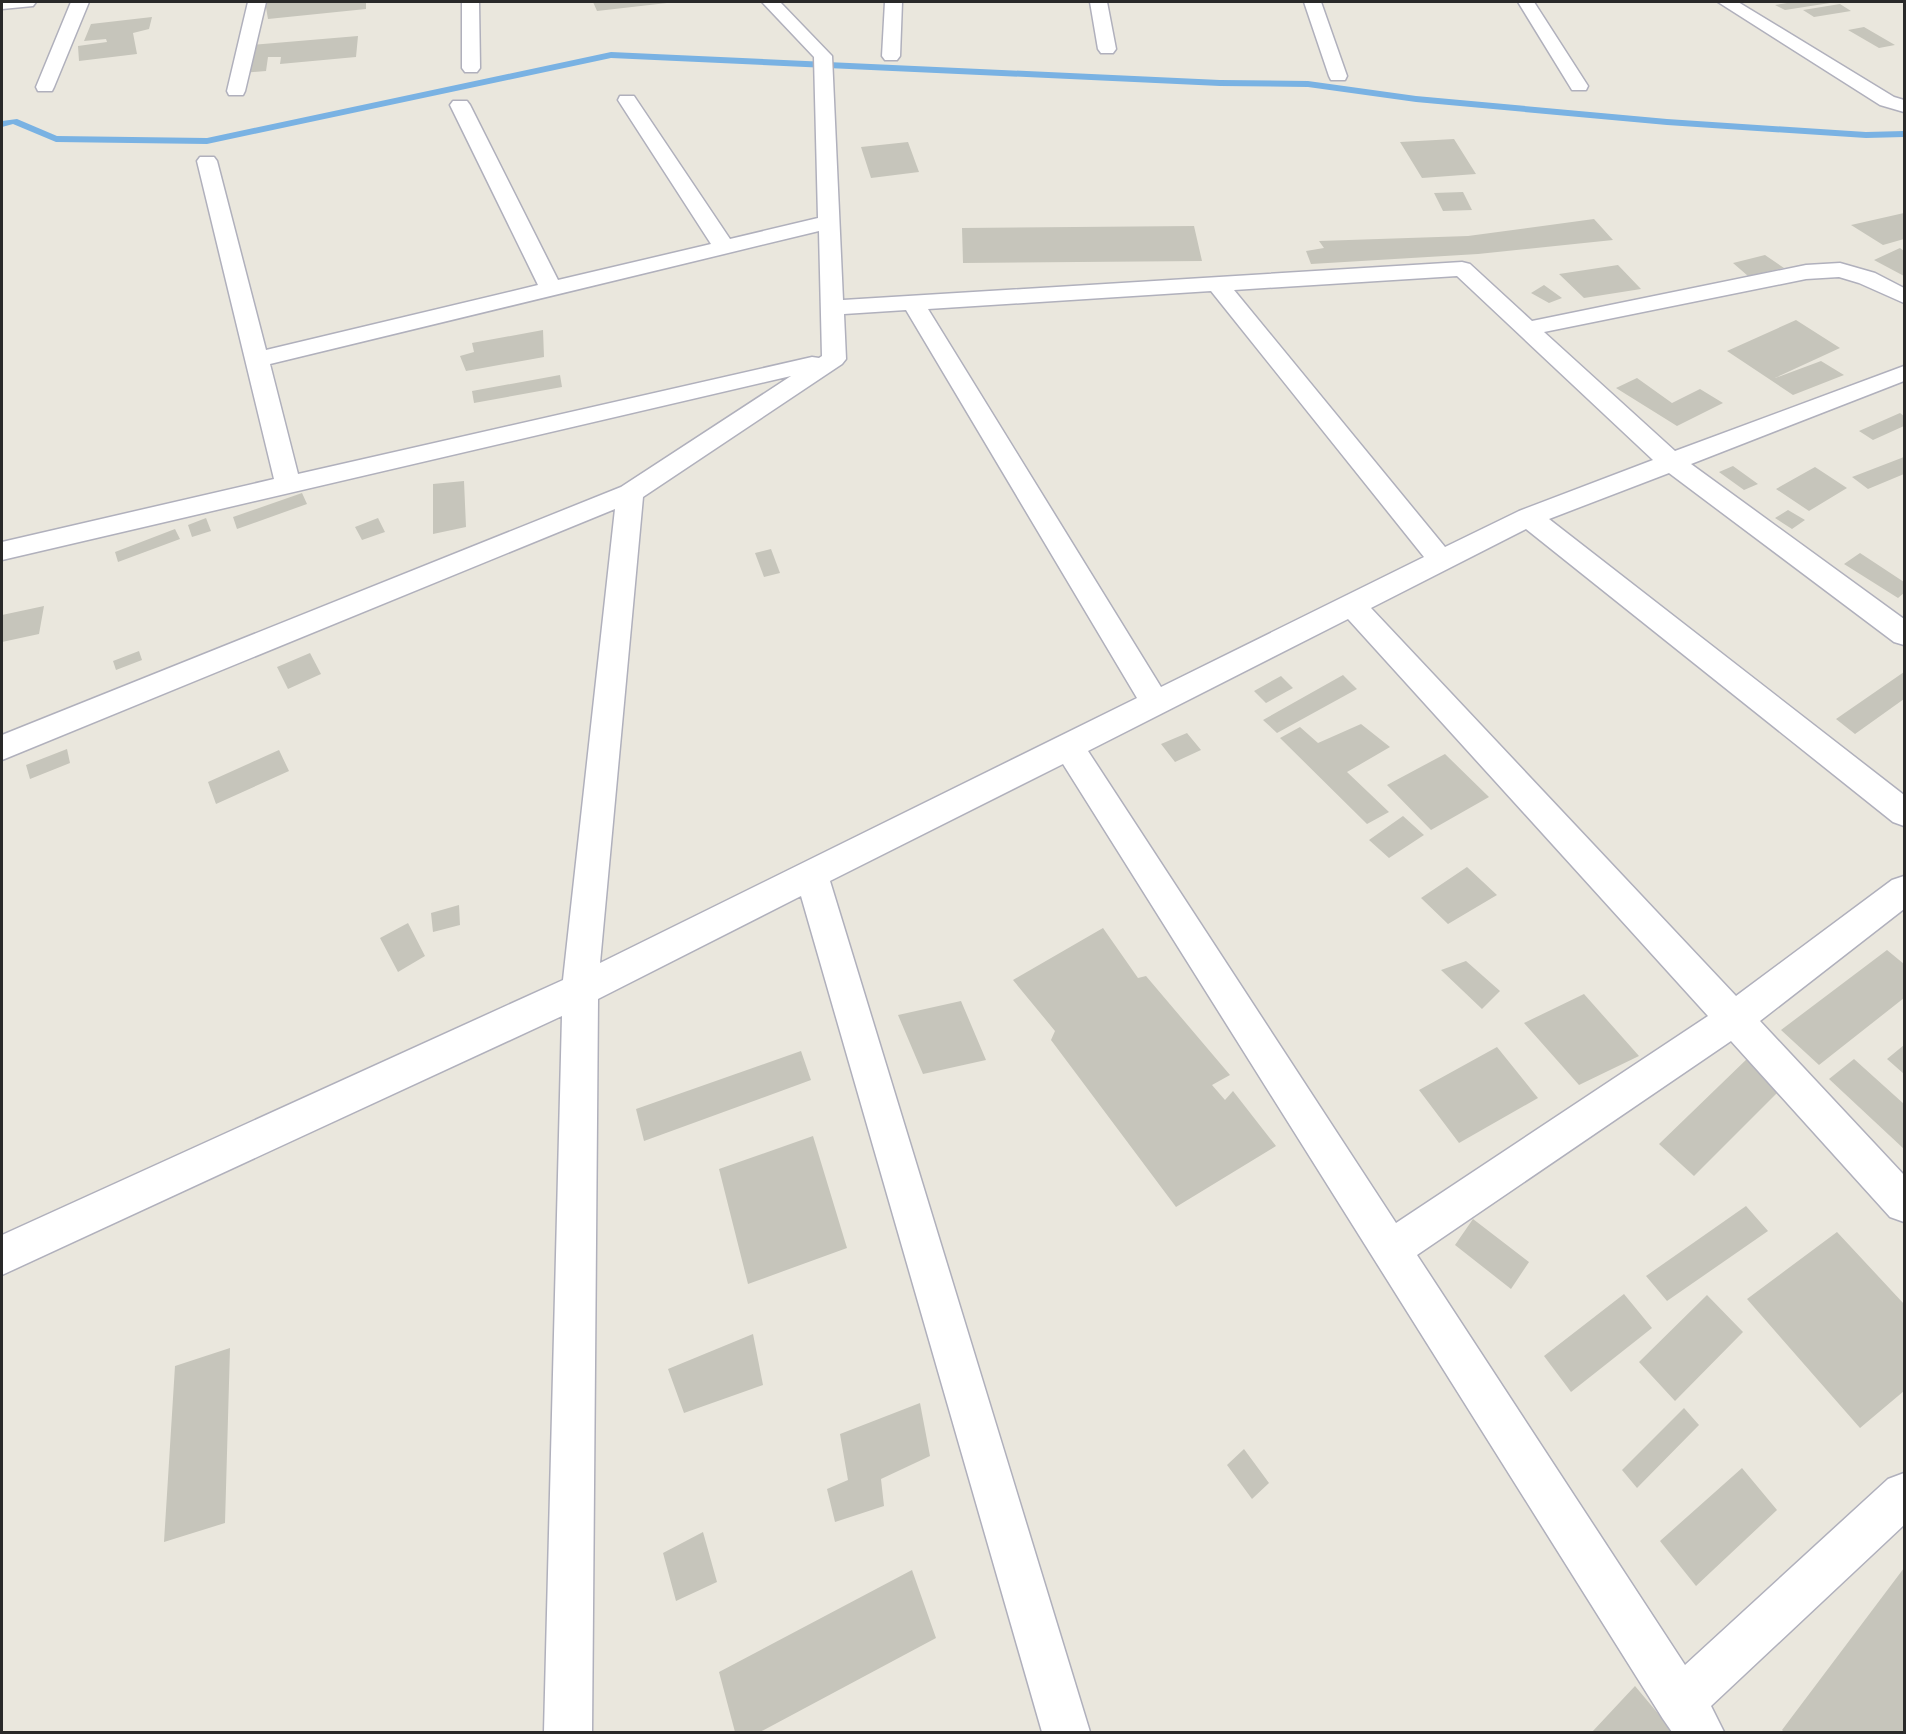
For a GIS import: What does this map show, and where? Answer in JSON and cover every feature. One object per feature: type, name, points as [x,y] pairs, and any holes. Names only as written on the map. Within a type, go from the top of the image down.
[{"type":"street","points":[[2,4],[27,2]]},
{"type":"street","points":[[45,87],[80,2]]},
{"type":"street","points":[[236,91],[257,2]]},
{"type":"street","points":[[470,2],[471,68]]},
{"type":"street","points":[[771,2],[823,56],[834,359]]},
{"type":"street","points":[[891,56],[894,2]]},
{"type":"street","points":[[1098,2],[1107,50]]},
{"type":"street","points":[[1312,2],[1338,76]]},
{"type":"street","points":[[1526,2],[1579,86]]},
{"type":"street","points":[[1727,2],[1887,101],[1905,106]]},
{"type":"street","points":[[627,100],[724,247]]},
{"type":"street","points":[[460,105],[551,288]]},
{"type":"street","points":[[207,162],[288,485]]},
{"type":"street","points":[[256,360],[829,222]]},
{"type":"street","points":[[832,308],[1462,269],[1670,461],[1905,634]]},
{"type":"street","points":[[1527,329],[1806,272],[1840,270],[1867,278],[1905,296]]},
{"type":"street","points":[[1218,285],[1441,560]]},
{"type":"street","points":[[913,303],[1155,703]]},
{"type":"street","points":[[2,551],[834,359]]},
{"type":"street","points":[[2,748],[630,494],[834,359]]},
{"type":"street","points":[[2,1255],[580,990],[1528,517],[1905,373]]},
{"type":"street","points":[[567,1732],[580,990],[630,494]]},
{"type":"street","points":[[1528,517],[1905,813]]},
{"type":"street","points":[[1351,604],[1905,1203]]},
{"type":"street","points":[[1068,746],[1690,1717],[1905,1495]]},
{"type":"street","points":[[811,875],[1066,1732]]},
{"type":"street","points":[[1390,1250],[1734,1019],[1905,890]]},
{"type":"building","points":[[265,2],[366,2],[366,9],[268,19]]},
{"type":"building","points":[[593,2],[667,2],[667,3],[597,11]]},
{"type":"building","points":[[1793,2],[1830,3],[1785,10],[1775,5]]},
{"type":"building","points":[[1840,4],[1851,11],[1814,17],[1803,10]]},
{"type":"building","points":[[152,17],[149,29],[133,33],[137,54],[79,61],[78,46],[107,42],[106,39],[84,41],[91,24]]},
{"type":"building","points":[[1864,27],[1895,45],[1879,48],[1848,30]]},
{"type":"building","points":[[358,36],[356,57],[280,64],[281,57],[268,57],[266,71],[243,73],[251,45]]},
{"type":"building","points":[[1454,139],[1476,174],[1422,178],[1400,142]]},
{"type":"building","points":[[908,142],[919,172],[871,178],[861,147]]},
{"type":"building","points":[[1463,192],[1472,210],[1443,211],[1434,193]]},
{"type":"building","points":[[1904,213],[1904,239],[1883,245],[1851,225]]},
{"type":"building","points":[[1594,219],[1613,240],[1478,254],[1311,264],[1306,251],[1324,248],[1319,241],[1468,236]]},
{"type":"building","points":[[1194,226],[1202,261],[963,263],[962,228]]},
{"type":"building","points":[[1900,248],[1904,251],[1904,276],[1874,260]]},
{"type":"building","points":[[1765,255],[1784,268],[1748,276],[1733,263]]},
{"type":"building","points":[[1618,265],[1641,289],[1584,298],[1559,274]]},
{"type":"building","points":[[1544,285],[1562,298],[1549,303],[1531,293]]},
{"type":"building","points":[[1796,320],[1840,348],[1775,378],[1821,361],[1844,375],[1793,395],[1727,351]]},
{"type":"building","points":[[543,330],[544,357],[466,371],[460,356],[474,352],[472,343]]},
{"type":"building","points":[[560,375],[562,387],[474,403],[472,391]]},
{"type":"building","points":[[1637,378],[1672,403],[1700,389],[1723,403],[1677,426],[1616,388]]},
{"type":"building","points":[[1900,413],[1904,416],[1904,426],[1873,440],[1859,431]]},
{"type":"building","points":[[1904,457],[1904,474],[1868,489],[1852,477]]},
{"type":"building","points":[[1733,466],[1758,484],[1744,490],[1719,472]]},
{"type":"building","points":[[1815,467],[1847,488],[1809,511],[1776,489]]},
{"type":"building","points":[[464,481],[466,527],[433,534],[433,484]]},
{"type":"building","points":[[302,493],[307,504],[237,529],[233,517]]},
{"type":"building","points":[[1788,510],[1805,520],[1792,529],[1775,518]]},
{"type":"building","points":[[206,518],[211,531],[192,537],[188,525]]},
{"type":"building","points":[[378,518],[385,532],[362,540],[355,527]]},
{"type":"building","points":[[175,529],[180,539],[118,562],[115,552]]},
{"type":"building","points":[[771,549],[780,573],[764,577],[755,553]]},
{"type":"building","points":[[1860,553],[1904,582],[1904,593],[1898,598],[1844,564]]},
{"type":"building","points":[[44,606],[39,634],[2,642],[2,615]]},
{"type":"building","points":[[139,651],[142,660],[116,670],[113,661]]},
{"type":"building","points":[[310,653],[321,674],[288,689],[277,667]]},
{"type":"building","points":[[1904,672],[1904,699],[1855,734],[1836,719]]},
{"type":"building","points":[[1343,675],[1357,689],[1277,733],[1263,720]]},
{"type":"building","points":[[1281,676],[1293,688],[1266,703],[1254,691]]},
{"type":"building","points":[[1361,724],[1390,747],[1347,772],[1389,812],[1367,824],[1280,738],[1300,727],[1318,743]]},
{"type":"building","points":[[1187,733],[1201,750],[1175,762],[1161,744]]},
{"type":"building","points":[[67,749],[70,763],[30,779],[26,765]]},
{"type":"building","points":[[279,750],[289,771],[216,804],[208,782]]},
{"type":"building","points":[[1445,754],[1489,797],[1431,830],[1387,785]]},
{"type":"building","points":[[1403,816],[1424,835],[1389,858],[1369,840]]},
{"type":"building","points":[[1467,867],[1497,895],[1448,924],[1421,898]]},
{"type":"building","points":[[459,905],[460,925],[433,932],[431,913]]},
{"type":"building","points":[[408,923],[425,956],[398,972],[380,938]]},
{"type":"building","points":[[1103,928],[1138,978],[1146,976],[1230,1075],[1212,1085],[1225,1100],[1233,1091],[1276,1146],[1176,1207],[1051,1040],[1055,1031],[1013,980]]},
{"type":"building","points":[[1887,950],[1904,964],[1904,998],[1819,1065],[1781,1030]]},
{"type":"building","points":[[1466,961],[1500,991],[1482,1009],[1441,970]]},
{"type":"building","points":[[1584,994],[1639,1056],[1579,1085],[1524,1023]]},
{"type":"building","points":[[961,1001],[986,1060],[923,1074],[898,1015]]},
{"type":"building","points":[[1904,1045],[1904,1074],[1887,1059]]},
{"type":"building","points":[[1497,1047],[1538,1098],[1459,1143],[1419,1090]]},
{"type":"building","points":[[801,1051],[811,1080],[644,1141],[636,1109]]},
{"type":"building","points":[[1750,1056],[1785,1085],[1694,1176],[1659,1144]]},
{"type":"building","points":[[1854,1059],[1904,1104],[1904,1149],[1829,1079]]},
{"type":"building","points":[[813,1136],[847,1248],[748,1284],[719,1169]]},
{"type":"building","points":[[1746,1206],[1768,1231],[1667,1301],[1646,1276]]},
{"type":"building","points":[[1473,1219],[1529,1262],[1511,1289],[1455,1245]]},
{"type":"building","points":[[1837,1232],[1904,1304],[1904,1391],[1860,1428],[1747,1299]]},
{"type":"building","points":[[1624,1294],[1652,1328],[1571,1392],[1544,1356]]},
{"type":"building","points":[[1707,1295],[1743,1332],[1675,1401],[1639,1362]]},
{"type":"building","points":[[753,1334],[763,1385],[684,1413],[668,1369]]},
{"type":"building","points":[[230,1348],[225,1523],[164,1542],[175,1366]]},
{"type":"building","points":[[920,1403],[930,1456],[881,1479],[884,1506],[835,1522],[827,1489],[848,1480],[840,1434]]},
{"type":"building","points":[[1684,1408],[1699,1425],[1637,1488],[1622,1470]]},
{"type":"building","points":[[1244,1449],[1269,1483],[1252,1499],[1227,1465]]},
{"type":"building","points":[[1742,1468],[1777,1510],[1696,1586],[1660,1541]]},
{"type":"building","points":[[703,1532],[717,1582],[676,1601],[663,1553]]},
{"type":"building","points":[[1904,1568],[1904,1732],[1784,1732],[1782,1730]]},
{"type":"building","points":[[912,1570],[936,1638],[760,1732],[735,1732],[719,1672]]},
{"type":"building","points":[[1635,1686],[1671,1729],[1668,1732],[1592,1732]]},
{"type":"waterway","points":[[2,124],[14,121],[56,139],[207,141],[611,55],[1220,83],[1308,84],[1416,99],[1667,122],[1866,135],[1904,134]]}]
